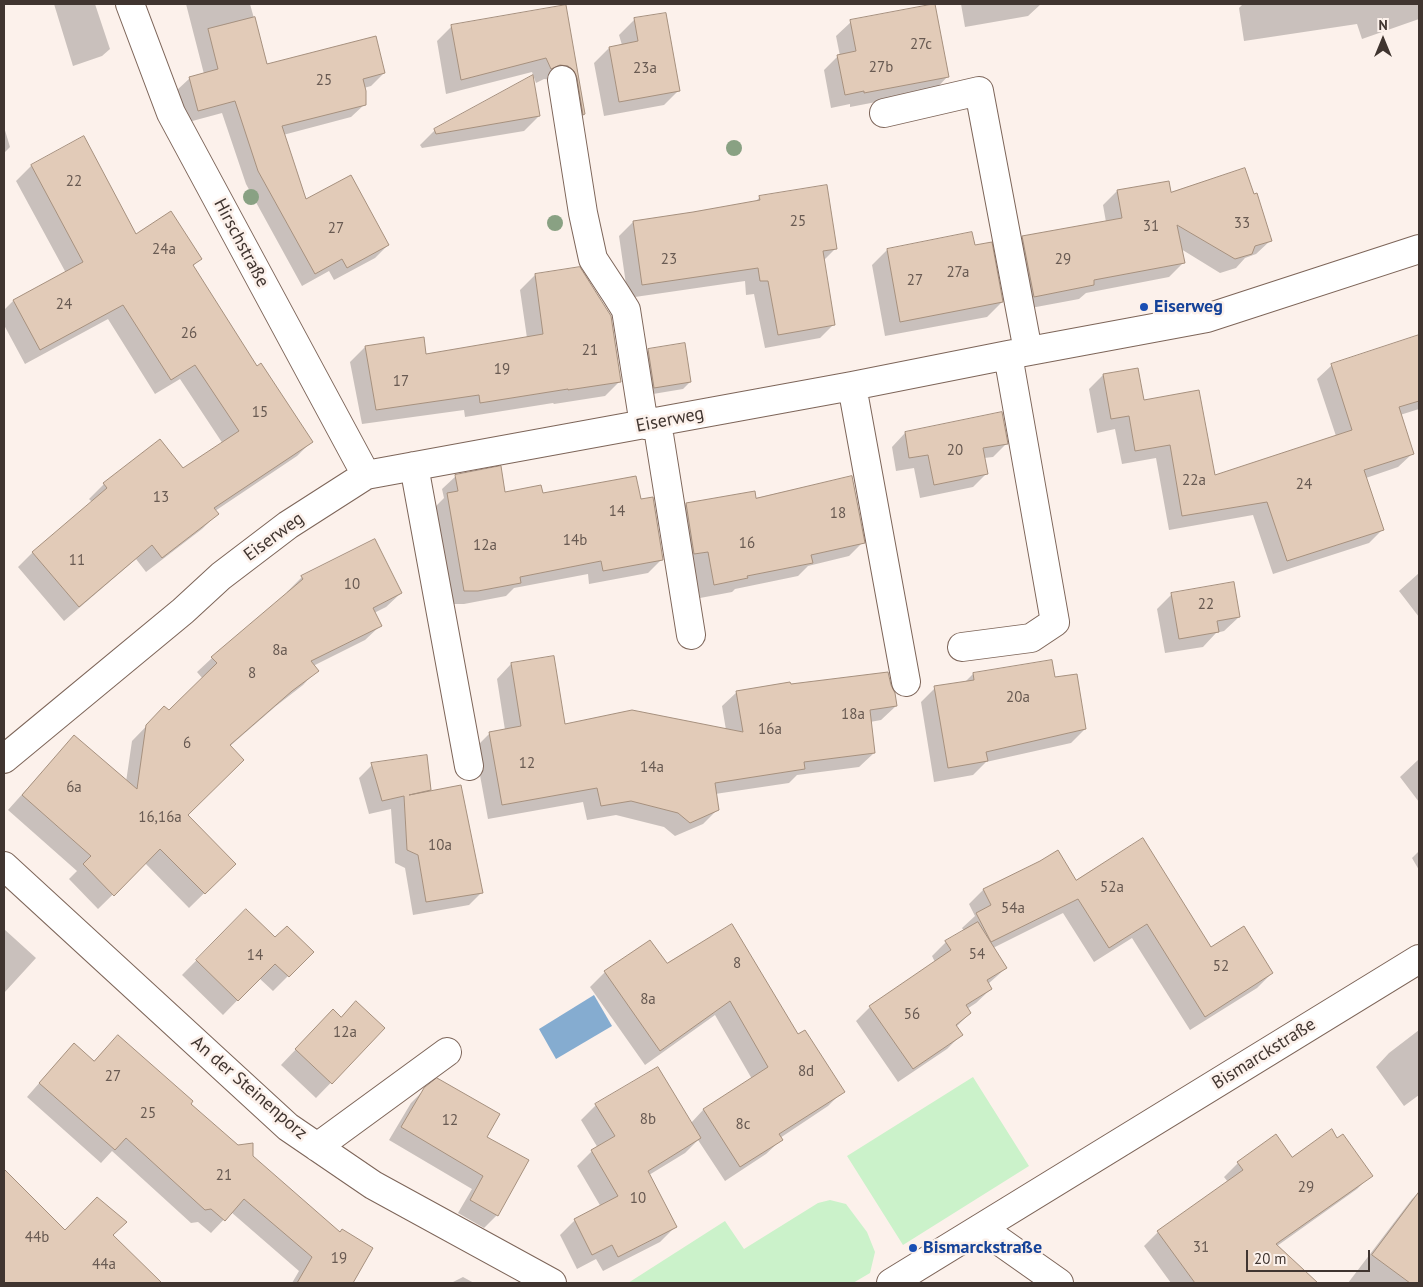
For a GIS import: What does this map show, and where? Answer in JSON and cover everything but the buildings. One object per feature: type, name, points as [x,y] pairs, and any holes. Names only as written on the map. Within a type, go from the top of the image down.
[{"type":"street","name":"Hirschstraße","points":[[130,4],[172,113],[366,475]]},
{"type":"street","points":[[562,80],[583,213],[593,259],[626,310],[651,424],[691,635]]},
{"type":"street","points":[[884,113],[979,91],[1018,353],[1055,622],[1031,638],[962,647]]},
{"type":"street","name":"Eiserweg","points":[[4,759],[183,611],[221,576],[288,525],[366,475],[651,424],[1207,318],[1419,249]]},
{"type":"street","points":[[852,386],[906,682]]},
{"type":"street","points":[[414,466],[468,766]]},
{"type":"street","name":"An der Steinenporz","points":[[4,866],[288,1127],[373,1185],[552,1283]]},
{"type":"street","name":"Bismarckstraße","points":[[980,1228],[1419,959]]},
{"type":"street","points":[[317,1147],[447,1052]]},
{"type":"street","points":[[891,1283],[980,1228],[1059,1283]]},
{"type":"green space","points":[[973,1077],[1029,1166],[903,1245],[847,1156]]},
{"type":"green space","points":[[830,1200],[846,1204],[867,1232],[875,1252],[870,1273],[853,1283],[628,1283],[725,1221],[744,1249],[818,1203]]},
{"type":"water","points":[[594,995],[612,1026],[556,1059],[539,1029]]},
{"type":"place","name":"Eiserweg","points":[[1144,307]]},
{"type":"place","name":"Bismarckstraße","points":[[913,1248]]}]
